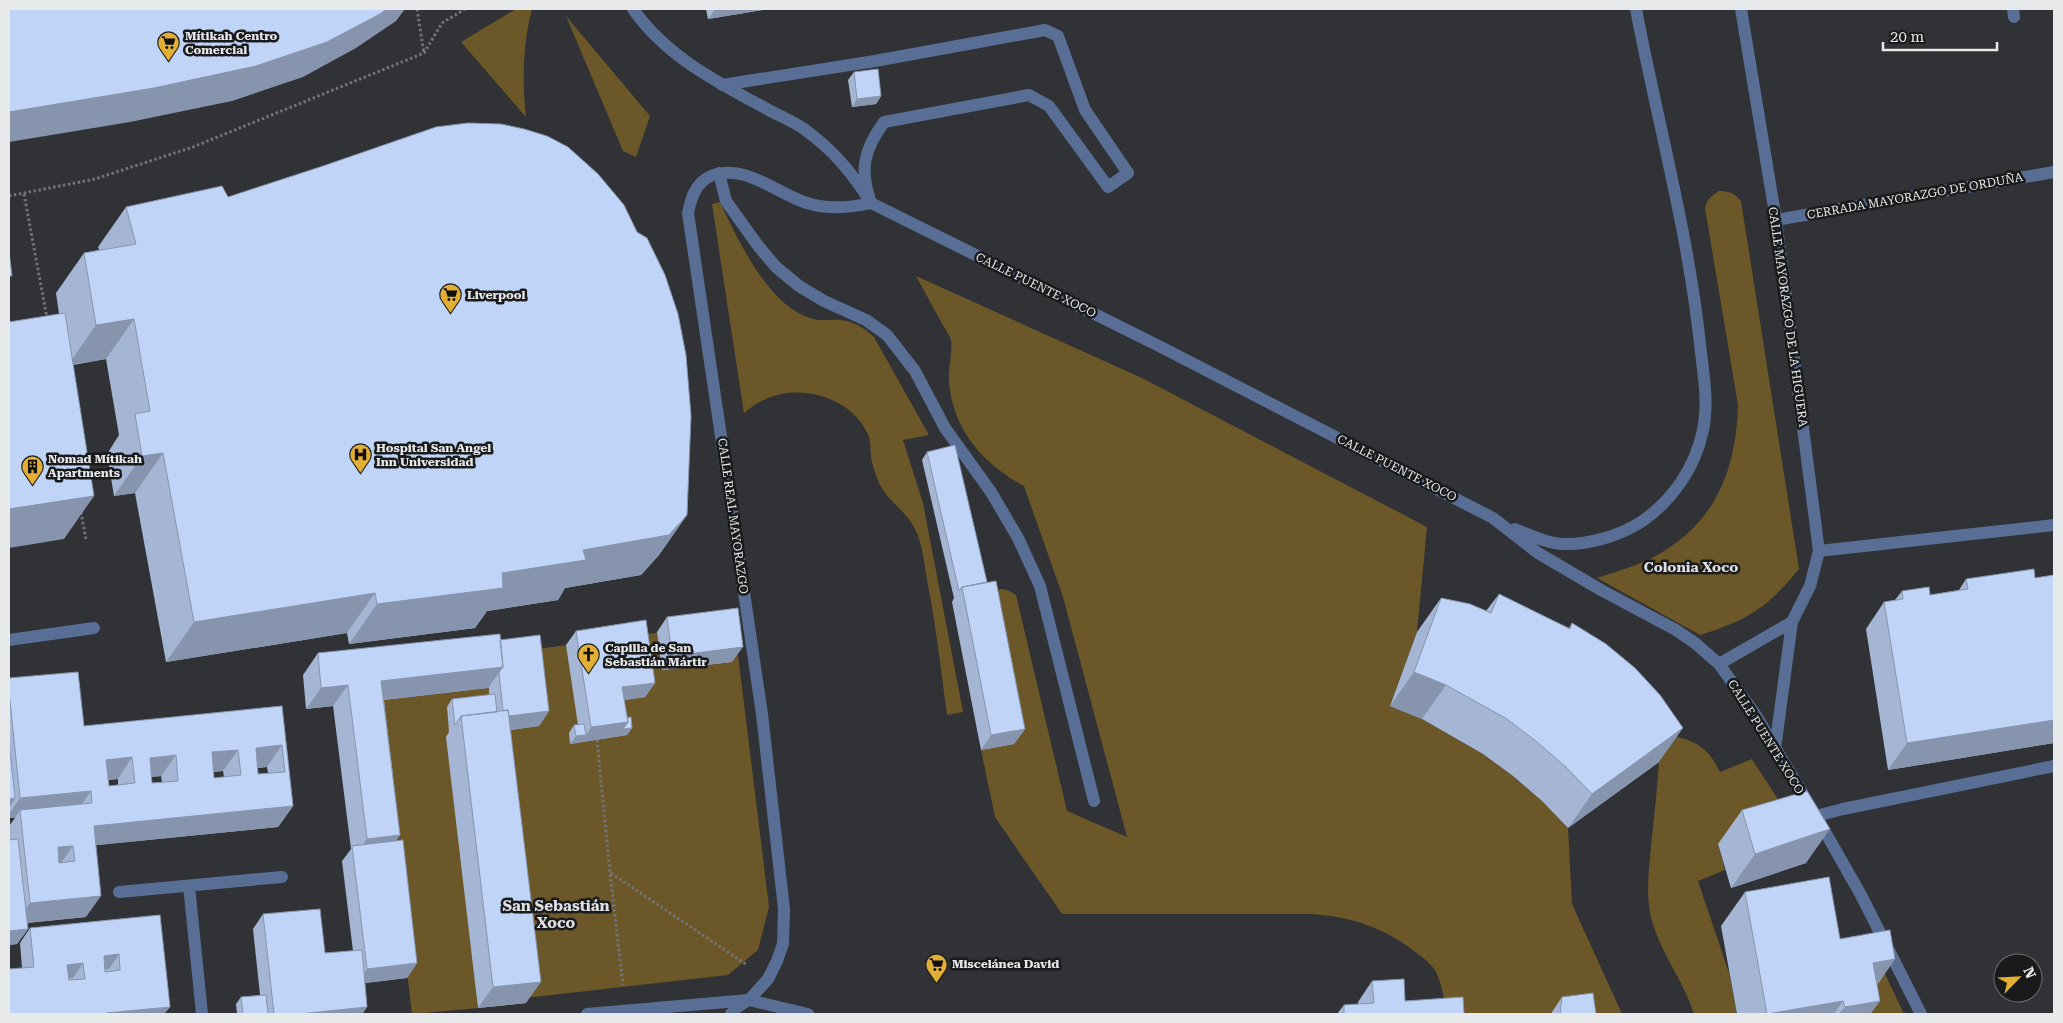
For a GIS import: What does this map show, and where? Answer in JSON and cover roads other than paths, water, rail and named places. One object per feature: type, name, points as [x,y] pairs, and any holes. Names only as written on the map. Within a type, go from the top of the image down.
[{"type":"street","points":[[633,9],[664,45],[691,67],[807,131],[843,163],[871,202]]},
{"type":"street","points":[[1493,518],[1514,529],[1562,544],[1586,542],[1610,536],[1633,527],[1654,513],[1676,489],[1686,475],[1697,453],[1704,429],[1706,404],[1695,296],[1636,9]]},
{"type":"street","name":"CALLE MAYORAZGO DE LA HIGUERA","points":[[1741,9],[1776,220],[1819,551],[1810,586],[1792,622],[1775,749]]},
{"type":"street","points":[[722,85],[875,61],[1046,30],[1058,36],[1085,110],[1128,173],[1108,187],[1049,106],[1030,95],[884,122],[873,138],[865,156],[866,188],[871,202]]},
{"type":"street","points":[[871,202],[850,208],[828,208],[807,203],[746,175],[733,172],[719,173],[726,201],[776,267],[799,286],[824,301],[866,320],[887,335],[915,371],[945,428],[991,492],[1018,538],[1040,586],[1094,801]]},
{"type":"street","name":"CERRADA MAYORAZGO DE ORDUÑA","points":[[1776,220],[2054,172]]},
{"type":"street","name":"CALLE REAL MAYORAZGO","points":[[719,173],[706,178],[697,188],[690,200],[688,213],[762,714],[784,909],[783,944],[768,979],[749,1000],[736,1008],[731,1014]]},
{"type":"street","name":"CALLE PUENTE XOCO","points":[[871,202],[1150,341],[1493,518],[1538,553],[1601,590],[1676,630],[1695,643],[1719,664],[1754,714],[1861,895],[1921,1014]]},
{"type":"street","points":[[1819,551],[2054,526]]},
{"type":"street","points":[[1719,664],[1792,622]]},
{"type":"street","points":[[9,640],[94,628]]},
{"type":"street","points":[[1816,816],[2054,766]]},
{"type":"street","points":[[119,892],[282,877]]},
{"type":"street","points":[[189,886],[202,1014]]},
{"type":"street","points":[[587,1014],[749,1000],[808,1014]]},
{"type":"place","name":"Mítikah Centro Comercial","points":[[169,62]]},
{"type":"place","name":"Liverpool","points":[[451,314]]},
{"type":"place","name":"Hospital San Angel Inn Universidad","points":[[360,474]]},
{"type":"place","name":"Nomad Mítikah Apartments","points":[[32,485]]},
{"type":"place","name":"Capilla de San Sebastián Mártir","points":[[589,674]]},
{"type":"place","name":"Miscelánea David","points":[[936,983]]},
{"type":"district","name":"Colonia Xoco","points":[[1691,567]]},
{"type":"district","name":"San Sebastián Xoco","points":[[556,914]]}]
